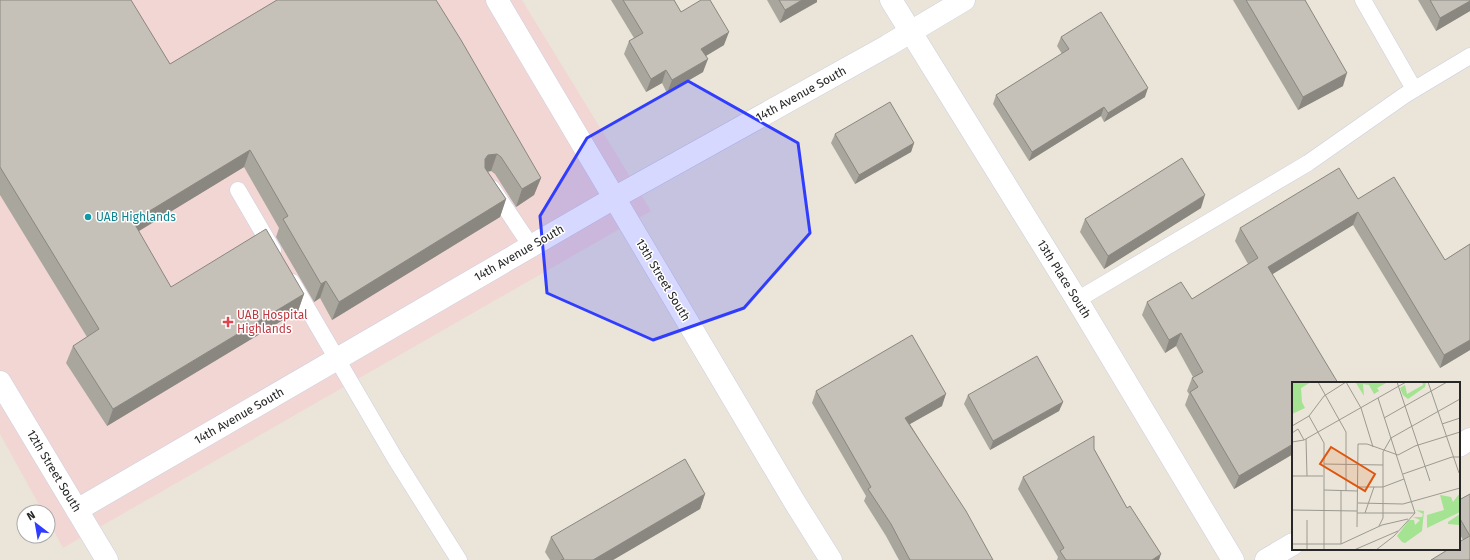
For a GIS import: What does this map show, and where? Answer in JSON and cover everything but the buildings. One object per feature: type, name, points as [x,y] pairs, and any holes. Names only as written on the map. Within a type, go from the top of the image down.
[{"type":"street","name":"13th Street South","points":[[496,0],[831,560]]},
{"type":"street","name":"13th Place South","points":[[891,0],[1077,300],[1233,560]]},
{"type":"street","name":"14th Avenue South","points":[[77,510],[614,198],[887,46],[964,0]]},
{"type":"street","name":"12th Street South","points":[[0,382],[107,560]]},
{"type":"street","points":[[1460,445],[1470,439]]},
{"type":"street","points":[[1266,560],[1292,545]]},
{"type":"lane","points":[[1363,0],[1414,89]]},
{"type":"lane","points":[[1077,300],[1308,163],[1414,89],[1470,56]]},
{"type":"lane","points":[[487,180],[531,246]]},
{"type":"lane","points":[[238,190],[396,460],[459,560]]},
{"type":"highlighted area","points":[[688,81],[798,143],[810,233],[744,308],[653,340],[547,293],[540,216],[587,138]]},
{"type":"shaded area","name":"UAB Hospital Highlands","points":[[0,0],[522,0],[651,211],[63,548],[56,535],[56,504],[39,504],[0,434]]},
{"type":"place","name":"UAB Highlands","points":[[88,217]]},
{"type":"place","name":"UAB Hospital Highlands","points":[[228,322]]}]
